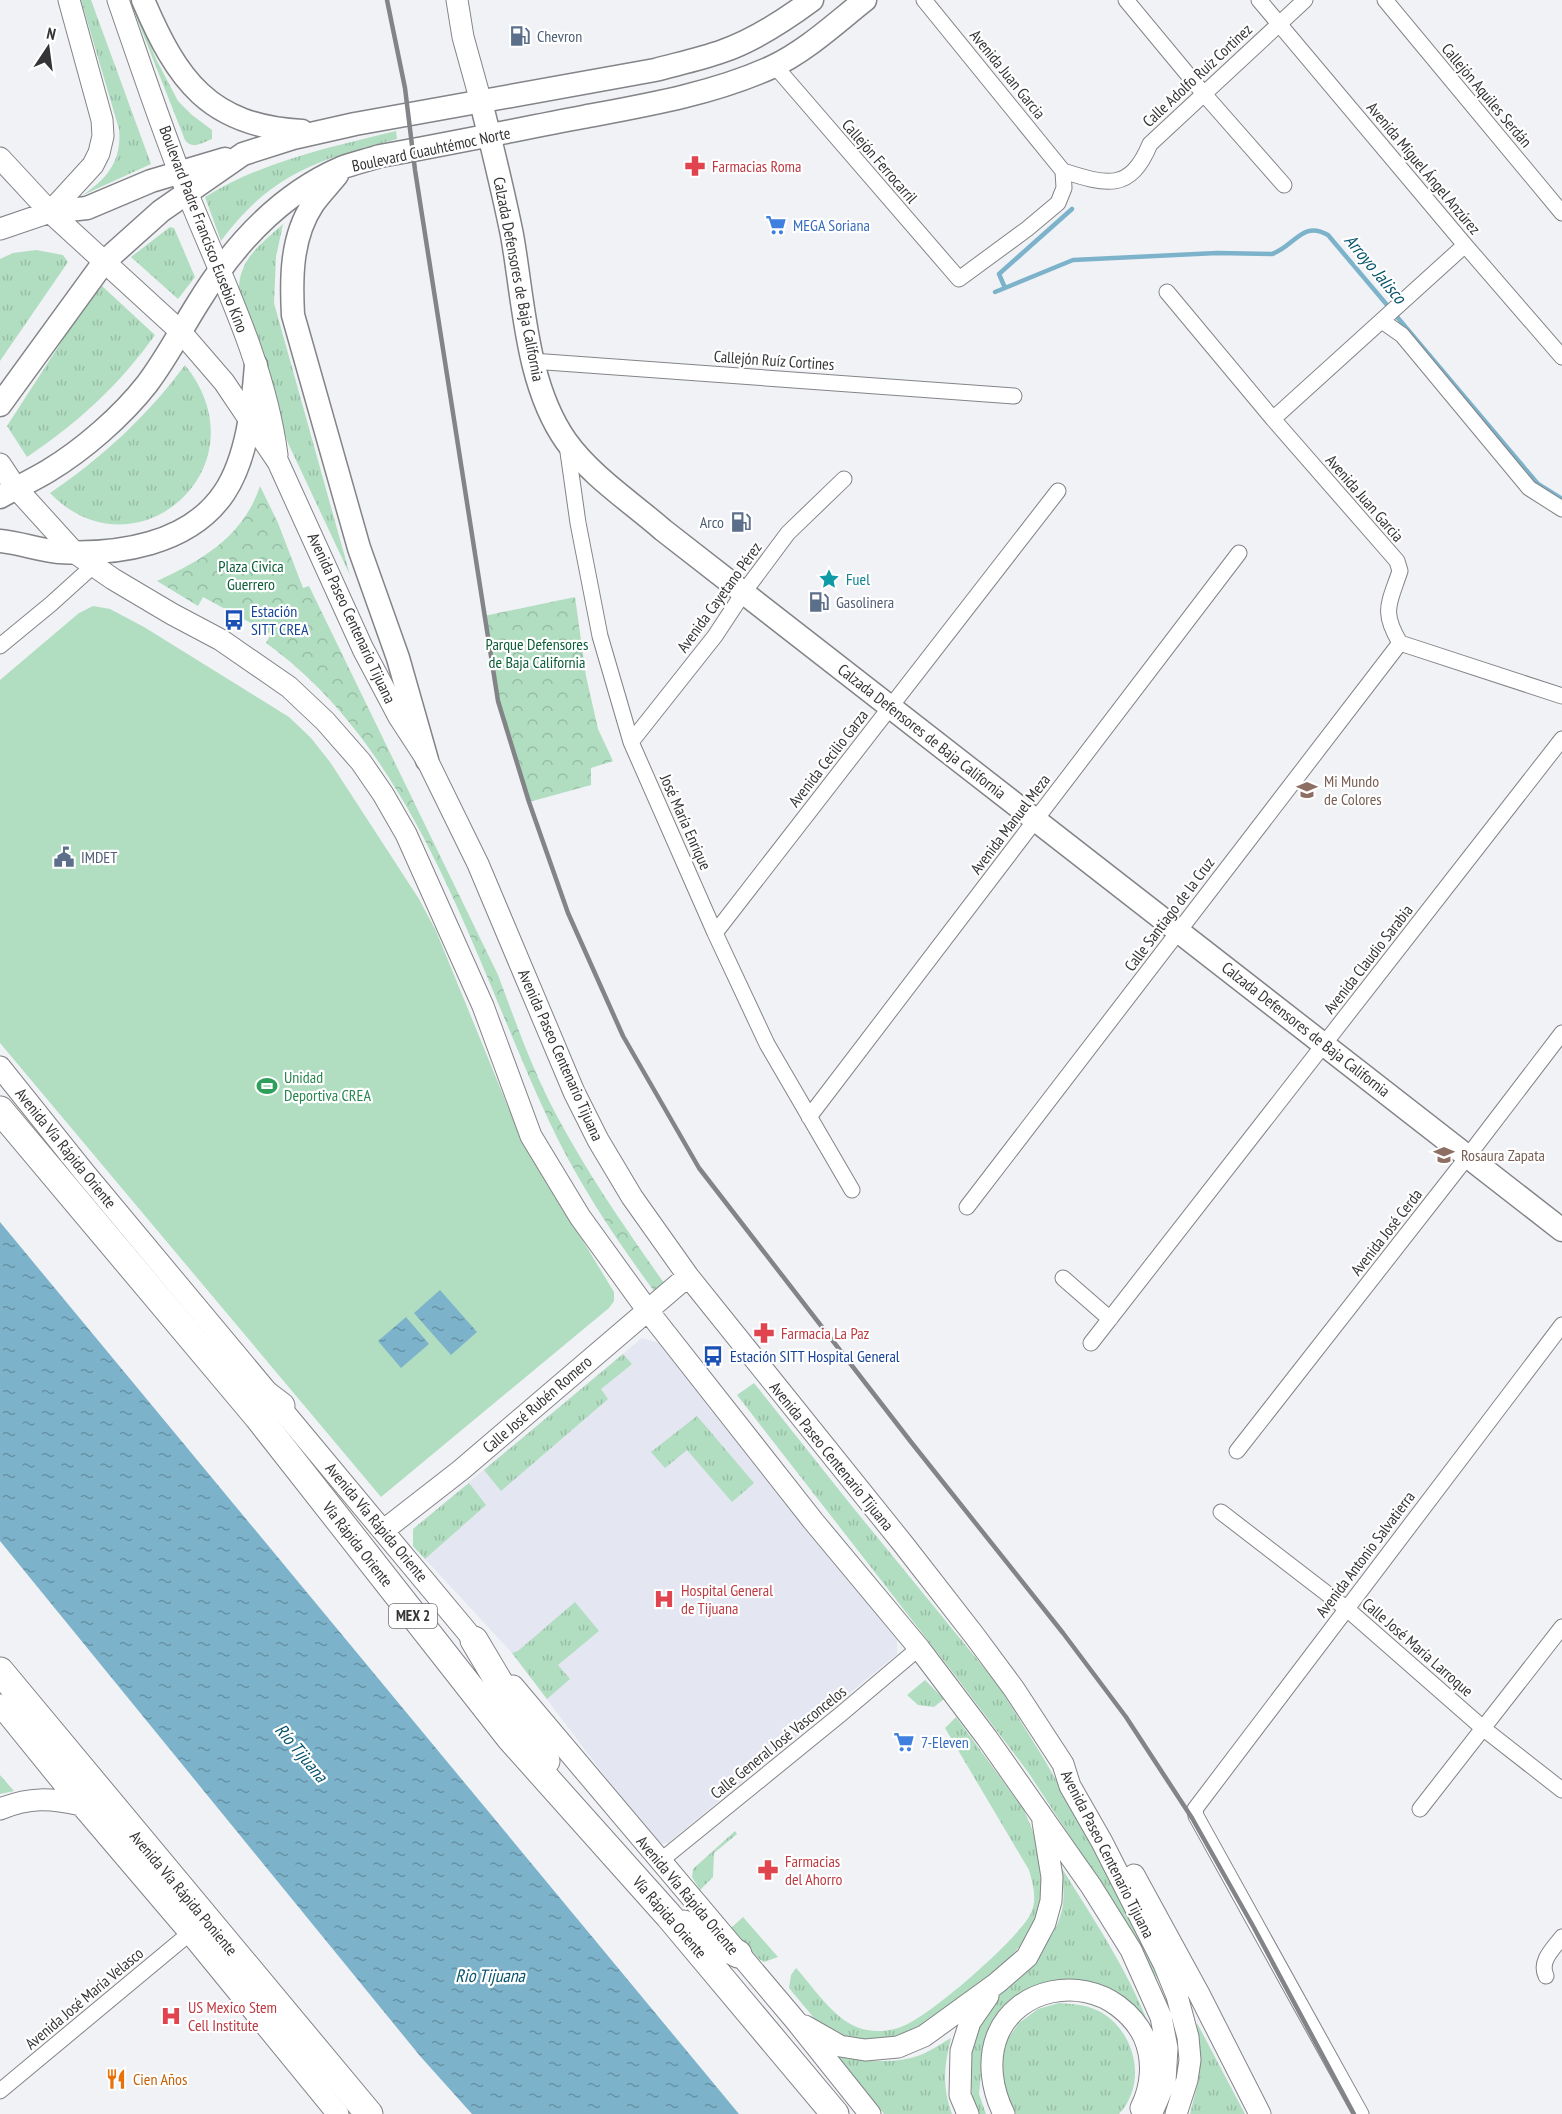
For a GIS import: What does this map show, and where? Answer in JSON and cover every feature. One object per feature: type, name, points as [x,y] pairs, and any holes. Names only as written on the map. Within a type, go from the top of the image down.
[{"type":"highway","name":"Vía Rápida Oriente","points":[[0,1110],[177,1319],[312,1484],[510,1738],[669,1916],[835,2114]]},
{"type":"highway","points":[[177,1319],[217,1357],[281,1406]]},
{"type":"highway","points":[[474,1640],[575,1812]]},
{"type":"highway","name":"Avenida Vía Rápida Poniente","points":[[0,1671],[369,2114]]},
{"type":"highway","points":[[669,1916],[738,1954]]},
{"type":"main road","points":[[50,212],[93,165],[103,136],[102,120],[69,0]]},
{"type":"main road","name":"Boulevard Padre Francisco Eusebio Kino","points":[[118,0],[187,194],[220,269],[256,365],[274,434],[278,462]]},
{"type":"main road","points":[[143,0],[156,30],[179,71],[207,99],[222,110],[256,123],[274,128],[316,132]]},
{"type":"main road","points":[[457,0],[463,37],[481,102]]},
{"type":"main road","points":[[0,229],[50,212],[87,208],[180,171],[316,132],[655,70],[723,51],[760,34],[812,0]]},
{"type":"main road","name":"Boulevard Cuauhtémoc Norte","points":[[8,492],[48,471],[83,446],[114,419],[147,384],[220,269],[249,234],[284,202],[323,177],[344,167],[380,156],[692,95],[732,82],[775,66],[812,42],[865,0]]},
{"type":"main road","name":"Calzada Defensores de Baja California","points":[[481,102],[505,200],[532,361],[548,408],[567,442],[597,474],[663,530],[1562,1230]]},
{"type":"main road","points":[[0,405],[104,262],[161,212],[243,154]]},
{"type":"main road","name":"Avenida Paseo Centenario Tijuana","points":[[0,158],[50,212],[180,332],[211,366],[278,462],[363,649],[399,717],[427,760],[478,864],[555,1048],[598,1140],[632,1197],[688,1276],[967,1626],[1014,1689],[1063,1764],[1070,1786],[1102,1842],[1164,1964],[1177,1996],[1188,2037],[1190,2060],[1187,2080],[1176,2114]]},
{"type":"main road","points":[[344,167],[312,205],[300,232],[292,273],[293,315],[353,528],[398,657],[427,760]]},
{"type":"main road","points":[[0,541],[45,550],[91,553],[139,546],[176,533],[202,519],[224,492],[234,475],[249,419],[256,365]]},
{"type":"main road","name":"Avenida Paseo Centenario Tijuana","points":[[0,464],[8,492],[74,552],[172,614],[221,640],[281,681],[325,721],[361,762],[406,834],[483,1006],[531,1136],[580,1217],[648,1311],[814,1522],[919,1648],[987,1738],[1091,1886],[1131,1950],[1161,2017],[1167,2048],[1165,2082],[1149,2114]]},
{"type":"main road","name":"Avenida Vía Rápida Oriente","points":[[0,1067],[84,1172],[659,1862],[795,2020],[870,2114]]},
{"type":"main road","name":"Calle José Rubén Romero","points":[[384,1530],[461,1470],[688,1276]]},
{"type":"main road","name":"Avenida Vía Rápida Poniente","points":[[0,1705],[190,1933],[328,2110]]},
{"type":"main road","points":[[1063,1764],[1082,1784],[1116,1842],[1199,1994],[1260,2114]]},
{"type":"main road","points":[[0,1809],[38,1798],[81,1805]]},
{"type":"main road","points":[[795,2020],[840,2046],[865,2050],[898,2047],[924,2036],[997,1983],[1027,1957],[1045,1923],[1052,1877],[1042,1815]]},
{"type":"main road","points":[[968,2114],[960,2096],[961,2051],[970,2022],[997,1983]]},
{"type":"main road","points":[[1004,2114],[995,2092],[993,2078],[993,2052],[998,2034],[1009,2017],[1021,2005],[1055,1990],[1075,1989],[1095,1993],[1112,2001],[1139,2027],[1149,2049],[1151,2074],[1146,2098],[1137,2114]]},
{"type":"street","name":"Avenida Juan Garcia","points":[[924,0],[1064,171]]},
{"type":"street","points":[[1126,0],[1284,185]]},
{"type":"street","name":"Avenida Miguel Ángel Anzúrez","points":[[1259,0],[1562,357]]},
{"type":"street","name":"Calle Adolfo Ruíz Cortinez","points":[[1064,171],[1100,181],[1125,179],[1142,163],[1150,144],[1305,0]]},
{"type":"street","name":"Callejón Aquiles Serdán","points":[[1385,0],[1562,213]]},
{"type":"street","name":"Callejón Ferrocarril","points":[[775,66],[958,279],[1027,229],[1058,203],[1064,188],[1064,171]]},
{"type":"street","points":[[1273,419],[1465,245]]},
{"type":"street","name":"Avenida Juan Garcia","points":[[1167,292],[1273,419],[1397,561],[1400,571],[1389,603],[1389,614],[1390,627],[1400,644]]},
{"type":"street","points":[[1383,320],[1402,335],[1529,488],[1562,509]]},
{"type":"street","name":"Callejón Ruíz Cortines","points":[[532,361],[1014,396]]},
{"type":"street","name":"José María Enrique","points":[[567,442],[578,523],[600,636],[631,742],[715,933],[767,1044],[852,1190]]},
{"type":"street","name":"Avenida Cayetano Pérez","points":[[631,742],[715,636],[788,533],[844,479]]},
{"type":"street","name":"Avenida Cecilio Garza","points":[[715,933],[1058,491]]},
{"type":"street","name":"Avenida Manuel Meza","points":[[808,1117],[1239,553]]},
{"type":"street","points":[[0,646],[93,566]]},
{"type":"street","points":[[1400,644],[1562,696]]},
{"type":"street","name":"Calle Santiago de la Cruz","points":[[968,1208],[1400,644]]},
{"type":"street","name":"Avenida Claudio Sarabia","points":[[1091,1343],[1562,739]]},
{"type":"street","name":"Avenida José Cerda","points":[[1237,1451],[1562,1033]]},
{"type":"street","points":[[1062,1278],[1110,1319]]},
{"type":"street","name":"Avenida Antonio Salvatierra","points":[[1361,2114],[1196,1816],[1196,1805],[1562,1324]]},
{"type":"street","name":"Calle José María Larroque","points":[[1221,1512],[1347,1609],[1484,1729],[1562,1790]]},
{"type":"street","points":[[1420,1809],[1562,1627]]},
{"type":"street","name":"Calle General José Vasconcelos","points":[[659,1862],[919,1648]]},
{"type":"street","name":"Avenida José María Velasco","points":[[0,2091],[190,1933]]},
{"type":"street","points":[[1546,1976],[1543,1969],[1544,1962],[1562,1937]]},
{"type":"shaded area","name":"Hospital General de Tijuana","points":[[642,1338],[660,1343],[897,1640],[897,1654],[668,1843],[656,1844],[512,1653],[413,1546],[413,1529]]},
{"type":"green space","points":[[81,0],[91,0],[151,164],[83,195],[100,182],[112,167],[118,150],[119,129]]},
{"type":"green space","points":[[132,6],[134,6],[156,59],[178,101],[212,130],[212,139],[194,145],[185,140]]},
{"type":"green space","points":[[396,131],[397,139],[321,162],[278,184],[240,218],[221,241],[205,197],[227,184],[298,156]]},
{"type":"green space","points":[[283,224],[276,257],[274,303],[350,575],[288,443],[241,308],[239,293],[243,269],[263,242]]},
{"type":"green space","points":[[170,227],[174,228],[195,277],[178,299],[131,257]]},
{"type":"green space","points":[[36,250],[63,255],[68,262],[0,361],[0,259],[13,253]]},
{"type":"green space","points":[[102,286],[155,335],[142,353],[97,402],[27,457],[7,426],[80,313]]},
{"type":"green space","points":[[185,365],[206,403],[210,440],[201,474],[180,500],[152,518],[118,524],[84,517],[50,493],[123,435],[156,401]]},
{"type":"green space","name":"Plaza Civica Guerrero","points":[[260,486],[278,523],[303,588],[309,586],[498,975],[525,1047],[549,1101],[595,1181],[664,1283],[654,1291],[597,1208],[560,1143],[436,862],[402,799],[364,741],[319,688],[266,643],[271,634],[203,597],[198,606],[157,581],[189,565],[219,545],[243,519],[253,504]]},
{"type":"green space","name":"Parque Defensores de Baja California","points":[[575,597],[586,676],[598,729],[613,761],[591,768],[591,785],[529,802],[498,701],[484,616]]},
{"type":"green space","name":"Unidad Deportiva CREA","points":[[93,606],[110,609],[144,627],[289,717],[311,738],[330,762],[419,899],[436,931],[522,1141],[614,1292],[614,1301],[609,1308],[381,1497],[0,1043],[0,680],[79,613]]},
{"type":"green space","points":[[623,1354],[632,1364],[601,1389],[608,1399],[501,1491],[484,1470]]},
{"type":"green space","points":[[754,1383],[998,1685],[1091,1841],[1166,1990],[1148,1966],[1124,1919],[1028,1772],[737,1395]]},
{"type":"green space","points":[[697,1416],[754,1483],[732,1502],[687,1450],[665,1468],[651,1452]]},
{"type":"green space","points":[[469,1483],[486,1505],[425,1559],[413,1546],[413,1529]]},
{"type":"green space","points":[[575,1602],[599,1631],[558,1665],[570,1679],[547,1699],[512,1653],[518,1651]]},
{"type":"green space","points":[[925,1680],[944,1699],[934,1707],[918,1705],[907,1695]]},
{"type":"green space","points":[[956,1717],[1024,1810],[1034,1834],[1040,1859],[1045,1901],[1021,1945],[987,1982],[928,2023],[900,2038],[869,2041],[841,2037],[827,2030],[814,2018],[789,1988],[791,1975],[796,1968],[827,2005],[846,2021],[867,2030],[895,2029],[932,2008],[972,1976],[1022,1927],[1034,1904],[1029,1870],[945,1728]]},
{"type":"green space","points":[[0,1775],[14,1791],[0,1794]]},
{"type":"green space","points":[[735,1831],[737,1834],[714,1853],[713,1877],[700,1890],[692,1877],[693,1869]]},
{"type":"green space","points":[[1061,1867],[1120,1964],[1149,2025],[1123,2002],[1037,1987],[1016,1996],[995,2016],[984,2043],[979,2094],[986,2114],[977,2114],[970,2078],[971,2060],[979,2027],[996,1997],[1039,1952],[1056,1927],[1063,1904]]},
{"type":"green space","points":[[743,1917],[778,1957],[764,1962],[759,1959],[731,1928]]},
{"type":"green space","points":[[1059,2003],[1082,2005],[1099,2011],[1115,2023],[1124,2034],[1134,2061],[1135,2075],[1128,2102],[1119,2114],[1016,2114],[1009,2106],[1000,2063],[1006,2041],[1019,2023],[1038,2009]]},
{"type":"green space","points":[[1197,2023],[1245,2114],[1190,2114],[1199,2078]]},
{"type":"green space","points":[[951,2038],[945,2076],[952,2114],[884,2114],[835,2056],[867,2060],[902,2060],[923,2054]]},
{"type":"water","name":"Rio Tijuana","points":[[0,1222],[739,2114],[472,2114],[420,2056],[0,1541]]},
{"type":"water","points":[[440,1290],[477,1332],[451,1355],[414,1313]]},
{"type":"water","points":[[406,1317],[429,1344],[401,1368],[378,1341]]},
{"type":"waterway","points":[[1005,288],[999,274],[1072,209]]},
{"type":"waterway","name":"Arroyo Jalisco","points":[[995,292],[1073,260],[1217,253],[1272,254],[1305,232],[1319,231],[1328,235],[1538,484],[1562,499]]},
{"type":"railway","points":[[387,0],[405,88],[415,170],[498,701],[529,802],[568,913],[623,1036],[699,1168],[911,1442],[1063,1633],[1126,1717],[1192,1818],[1354,2114]]},
{"type":"place","name":"Chevron","points":[[520,36]]},
{"type":"place","name":"Farmacias Roma","points":[[695,166]]},
{"type":"place","name":"MEGA Soriana","points":[[776,225]]},
{"type":"place","name":"Arco","points":[[741,522]]},
{"type":"place","name":"Fuel","points":[[829,579]]},
{"type":"place","name":"Gasolinera","points":[[819,602]]},
{"type":"place","name":"Estación SITT CREA","points":[[234,620]]},
{"type":"place","name":"Mi Mundo de Colores","points":[[1307,790]]},
{"type":"place","name":"IMDET","points":[[64,857]]},
{"type":"place","name":"Unidad Deportiva CREA","points":[[267,1086]]},
{"type":"place","name":"Rosaura Zapata","points":[[1444,1155]]},
{"type":"place","name":"Farmacia La Paz","points":[[764,1333]]},
{"type":"place","name":"Estación SITT Hospital General","points":[[713,1356]]},
{"type":"place","name":"Hospital General de Tijuana","points":[[664,1599]]},
{"type":"place","name":"7-Eleven","points":[[904,1742]]},
{"type":"place","name":"Farmacias del Ahorro","points":[[768,1870]]},
{"type":"place","name":"US Mexico Stem Cell Institute","points":[[171,2016]]},
{"type":"place","name":"Cien Años","points":[[116,2079]]},
{"type":"water label","name":"Río Tijuana","points":[[301,1753]]}]
